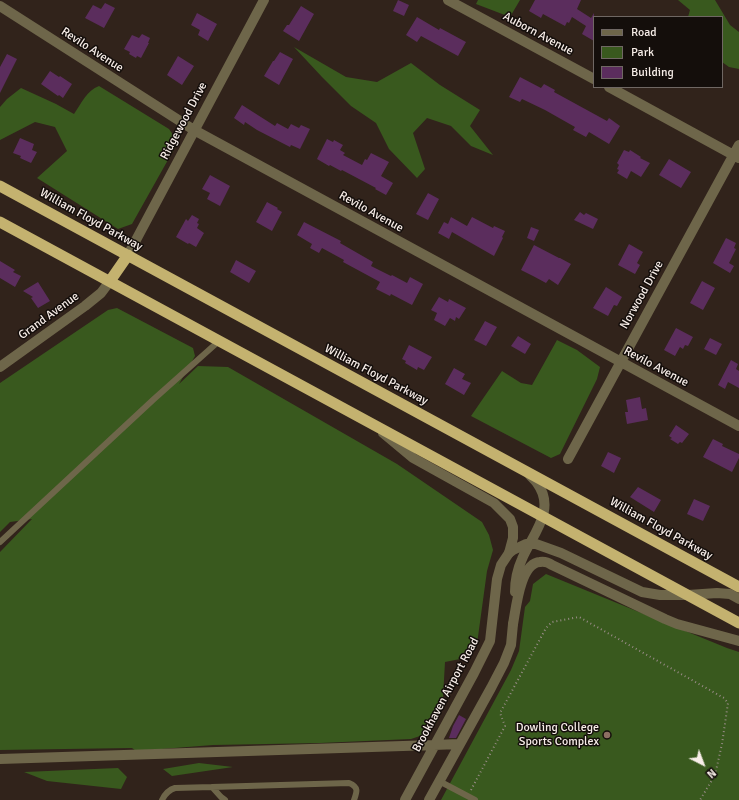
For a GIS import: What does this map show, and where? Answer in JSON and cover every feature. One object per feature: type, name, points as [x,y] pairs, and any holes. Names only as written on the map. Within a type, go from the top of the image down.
[{"type":"highway","name":"William Floyd Parkway","points":[[0,186],[739,587]]},
{"type":"highway","points":[[0,222],[739,622]]},
{"type":"highway","points":[[110,281],[128,255]]},
{"type":"street","name":"Ridgewood Drive","points":[[128,255],[264,0]]},
{"type":"street","name":"Auborn Avenue","points":[[448,0],[593,78]]},
{"type":"street","name":"Revilo Avenue","points":[[0,6],[194,130],[739,426]]},
{"type":"street","points":[[610,88],[736,156]]},
{"type":"street","name":"Norwood Drive","points":[[568,458],[620,362],[736,156],[739,145]]},
{"type":"street","name":"Grand Avenue","points":[[0,367],[85,306],[101,293],[110,281]]},
{"type":"street","name":"Brookhaven Airport Road","points":[[374,425],[413,458],[494,503],[510,519],[514,527],[509,553],[501,565],[497,579],[490,641],[405,800]]},
{"type":"street","points":[[429,800],[504,663],[511,645],[516,577],[521,560],[543,517],[546,504],[537,482],[524,470]]},
{"type":"street","points":[[509,553],[526,544],[536,544],[561,553],[642,592],[660,595],[717,593],[730,594],[739,599]]},
{"type":"street","points":[[513,624],[521,585],[528,568],[541,561],[677,624],[739,641]]},
{"type":"street","points":[[0,759],[459,744]]},
{"type":"lane","points":[[0,542],[154,399],[219,341]]},
{"type":"lane","points":[[439,780],[475,800]]},
{"type":"lane","points":[[162,800],[166,793],[175,788],[349,784],[354,785],[356,788],[354,800]]},
{"type":"lane","points":[[212,787],[225,800]]},
{"type":"path","points":[[468,796],[505,726],[500,713],[546,628],[552,622],[579,617],[724,698],[728,703],[722,744],[715,775],[700,800]]},
{"type":"green space","points":[[478,0],[520,0],[510,17],[476,4]]},
{"type":"green space","points":[[678,0],[715,0],[730,25],[739,32],[739,69],[729,67],[723,63],[723,16],[688,16],[690,10]]},
{"type":"green space","points":[[294,47],[346,77],[377,82],[411,63],[440,85],[480,110],[470,126],[493,155],[471,146],[451,126],[427,118],[413,133],[425,169],[417,178],[389,149],[376,123],[351,106]]},
{"type":"green space","points":[[99,86],[169,129],[178,142],[132,224],[118,229],[37,178],[67,151],[55,127],[35,122],[0,140],[0,107],[7,99],[21,88],[74,114],[88,94]]},
{"type":"green space","points":[[117,308],[193,348],[195,356],[179,384],[198,366],[228,367],[397,464],[482,522],[489,535],[493,550],[487,571],[477,644],[470,657],[445,662],[443,697],[437,722],[423,735],[411,739],[320,743],[213,745],[136,751],[132,748],[0,750],[0,552],[32,519],[10,522],[0,532],[0,383],[108,310]]},
{"type":"green space","points":[[557,340],[577,350],[600,367],[597,379],[560,454],[551,458],[471,416],[502,371],[521,383],[532,385]]},
{"type":"green space","name":"Dowling College Sports Complex","points":[[546,574],[739,652],[739,800],[441,800],[511,670],[519,651],[525,607],[530,601],[533,584]]},
{"type":"green space","points":[[199,763],[233,767],[172,776],[163,769]]},
{"type":"green space","points":[[118,768],[127,777],[121,789],[47,781],[24,772]]},
{"type":"building","points":[[398,0],[409,5],[404,16],[393,11]]},
{"type":"building","points":[[535,0],[581,0],[577,9],[591,18],[594,13],[593,40],[582,34],[586,26],[572,17],[569,23],[567,22],[565,26],[543,14],[541,18],[529,11]]},
{"type":"building","points":[[105,3],[115,8],[104,28],[85,18],[93,5],[101,9]]},
{"type":"building","points":[[301,6],[314,14],[299,41],[283,31],[287,25],[289,25]]},
{"type":"building","points":[[197,13],[217,24],[208,41],[198,35],[200,30],[191,25]]},
{"type":"building","points":[[417,17],[439,30],[440,28],[466,42],[458,56],[421,36],[417,42],[406,35]]},
{"type":"building","points":[[142,34],[150,38],[149,43],[141,58],[137,56],[136,58],[124,49],[132,35],[139,38]]},
{"type":"building","points":[[280,52],[293,59],[279,85],[264,76]]},
{"type":"building","points":[[7,54],[17,59],[0,93],[0,67]]},
{"type":"building","points":[[178,56],[194,66],[182,85],[167,75]]},
{"type":"building","points":[[50,71],[72,84],[63,98],[41,84]]},
{"type":"building","points":[[520,77],[541,88],[544,84],[555,90],[554,92],[607,121],[609,118],[620,126],[609,144],[589,132],[586,137],[573,130],[575,127],[522,99],[520,102],[509,97]]},
{"type":"building","points":[[242,105],[275,126],[277,123],[288,129],[291,124],[299,128],[301,125],[310,129],[300,149],[291,145],[290,147],[245,122],[244,125],[234,118]]},
{"type":"building","points":[[20,138],[34,144],[32,150],[37,152],[31,163],[20,158],[21,156],[13,153]]},
{"type":"building","points":[[327,139],[333,142],[334,140],[343,145],[340,150],[345,153],[343,155],[362,165],[371,153],[389,162],[381,176],[393,183],[386,195],[342,170],[341,171],[330,165],[329,166],[317,159]]},
{"type":"building","points":[[624,150],[629,152],[630,150],[641,157],[640,158],[650,163],[641,177],[631,171],[627,179],[617,173],[619,170],[617,169],[619,165],[617,163]]},
{"type":"building","points":[[669,159],[691,172],[681,188],[659,175]]},
{"type":"building","points":[[210,175],[230,186],[220,206],[207,199],[210,193],[202,189]]},
{"type":"building","points":[[428,193],[439,199],[428,220],[416,214]]},
{"type":"building","points":[[267,202],[282,212],[272,231],[256,222]]},
{"type":"building","points":[[580,212],[584,215],[586,213],[598,219],[593,229],[574,220]]},
{"type":"building","points":[[192,215],[199,219],[197,228],[204,233],[196,247],[176,237],[186,219],[188,221]]},
{"type":"building","points":[[451,217],[467,226],[472,217],[493,228],[494,226],[505,231],[494,256],[452,232],[449,239],[438,233],[444,222],[448,224]]},
{"type":"building","points":[[304,222],[341,241],[340,243],[373,262],[371,266],[407,283],[410,277],[423,284],[412,305],[391,294],[390,296],[376,289],[380,282],[343,262],[344,260],[322,248],[319,253],[310,248],[312,244],[297,235]]},
{"type":"building","points":[[531,227],[539,230],[534,241],[527,238]]},
{"type":"building","points":[[726,238],[736,243],[734,248],[736,249],[729,263],[734,266],[730,273],[713,263]]},
{"type":"building","points":[[629,244],[643,252],[637,263],[640,265],[635,274],[618,265]]},
{"type":"building","points":[[534,245],[571,264],[558,285],[549,279],[546,283],[521,270]]},
{"type":"building","points":[[236,260],[256,271],[249,283],[230,272]]},
{"type":"building","points":[[0,261],[15,270],[13,272],[21,276],[15,287],[0,278]]},
{"type":"building","points":[[702,281],[715,288],[703,310],[690,303]]},
{"type":"building","points":[[38,282],[50,301],[38,308],[31,298],[33,297],[23,291]]},
{"type":"building","points":[[606,287],[622,297],[617,306],[614,305],[608,316],[593,308]]},
{"type":"building","points":[[439,297],[448,302],[449,299],[466,308],[459,319],[456,317],[455,321],[450,318],[445,326],[434,320],[437,313],[431,310]]},
{"type":"building","points":[[485,321],[497,327],[486,346],[474,340]]},
{"type":"building","points":[[676,328],[693,337],[688,346],[685,345],[683,349],[680,347],[675,356],[664,350]]},
{"type":"building","points":[[518,336],[531,344],[525,354],[511,346]]},
{"type":"building","points":[[710,338],[722,344],[716,355],[704,349]]},
{"type":"building","points":[[409,345],[432,357],[424,370],[418,367],[417,370],[405,363],[406,361],[402,359]]},
{"type":"building","points":[[731,360],[738,364],[736,369],[739,371],[739,388],[728,382],[725,389],[718,385]]},
{"type":"building","points":[[454,368],[465,374],[462,379],[471,383],[464,395],[445,384]]},
{"type":"building","points":[[640,397],[642,409],[646,408],[648,420],[627,424],[625,412],[628,412],[626,400]]},
{"type":"building","points":[[676,425],[689,434],[682,443],[680,442],[678,444],[670,439],[672,438],[669,436]]},
{"type":"building","points":[[713,439],[723,444],[722,446],[739,454],[739,458],[732,472],[703,457]]},
{"type":"building","points":[[608,452],[621,458],[614,473],[601,466]]},
{"type":"building","points":[[638,487],[661,500],[654,512],[630,497]]},
{"type":"building","points":[[694,499],[710,506],[703,521],[687,514]]},
{"type":"building","points":[[459,715],[466,719],[456,738],[449,738],[453,726]]},
{"type":"place","name":"Dowling College Sports Complex","points":[[607,735]]}]
